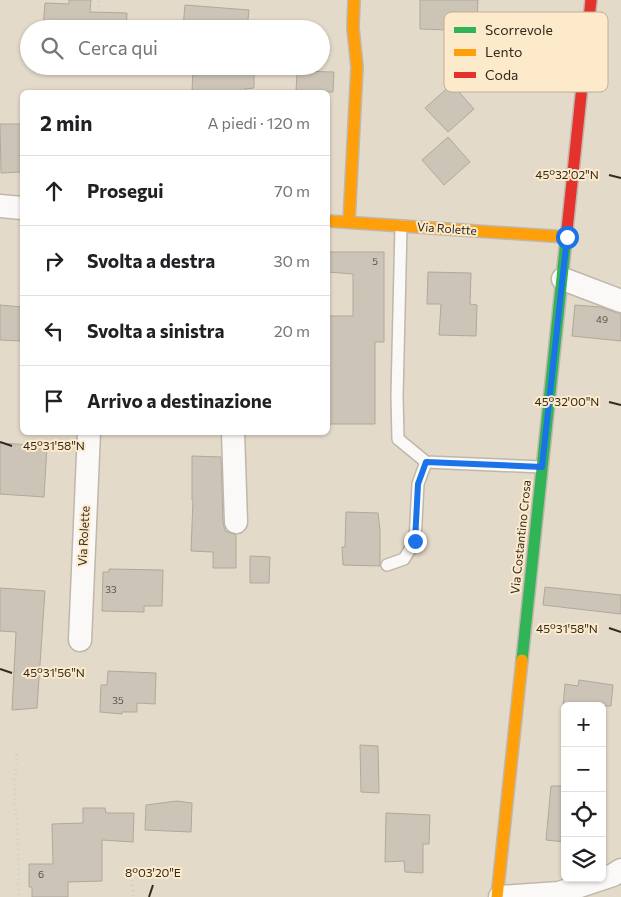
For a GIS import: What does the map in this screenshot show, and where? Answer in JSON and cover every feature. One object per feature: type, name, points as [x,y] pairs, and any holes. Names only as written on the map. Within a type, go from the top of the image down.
[{"type":"street","points":[[349,222],[357,67],[354,0]]},
{"type":"street","name":"Via Costantino Crosa","points":[[498,897],[582,92]]},
{"type":"street","points":[[0,206],[20,208]]},
{"type":"street","name":"Via Rolette","points":[[330,221],[567,237]]},
{"type":"street","points":[[563,279],[621,301]]},
{"type":"street","name":"Via Rolette","points":[[80,640],[89,435]]},
{"type":"street","points":[[233,435],[236,522]]},
{"type":"street","points":[[498,897],[558,893],[613,875],[621,870]]},
{"type":"lane","points":[[401,226],[397,396],[398,439],[426,462],[542,467]]},
{"type":"lane","points":[[387,565],[404,559],[415,541],[418,484],[426,462]]},
{"type":"path","points":[[99,0],[99,7]]},
{"type":"path","points":[[17,754],[14,792],[18,837],[18,897]]},
{"type":"path","points":[[132,870],[133,897]]},
{"type":"building","points":[[69,0],[91,0],[90,12],[127,13],[127,20],[44,20],[45,3],[69,4]]},
{"type":"building","points":[[420,0],[478,0],[477,12],[444,12],[444,30],[420,29]]},
{"type":"building","points":[[185,5],[249,10],[248,20],[184,20]]},
{"type":"building","points":[[330,72],[334,72],[333,92],[330,92],[330,90],[296,90],[297,75],[330,75]]},
{"type":"building","points":[[193,75],[254,75],[254,88],[245,90],[192,90]]},
{"type":"building","points":[[444,91],[459,92],[474,109],[448,132],[425,108]]},
{"type":"building","points":[[0,124],[20,124],[20,172],[1,173]]},
{"type":"building","points":[[448,137],[470,162],[444,185],[422,160]]},
{"type":"building","points":[[330,252],[384,252],[384,342],[375,342],[375,424],[330,424],[330,316],[353,316],[353,274],[330,272]]},
{"type":"building","points":[[428,272],[471,273],[470,304],[477,305],[476,336],[439,335],[441,304],[427,304]]},
{"type":"building","points":[[0,305],[20,307],[20,341],[0,340]]},
{"type":"building","points":[[575,305],[600,307],[621,314],[621,341],[572,336]]},
{"type":"building","points":[[0,443],[47,446],[44,497],[0,494]]},
{"type":"building","points":[[192,456],[221,457],[223,522],[225,531],[236,535],[236,568],[213,568],[213,552],[191,551]]},
{"type":"building","points":[[346,512],[378,513],[380,566],[343,565],[342,547],[345,547]]},
{"type":"building","points":[[250,556],[270,557],[269,583],[250,583]]},
{"type":"building","points":[[109,569],[163,570],[162,606],[144,606],[144,612],[102,611],[103,572],[109,572]]},
{"type":"building","points":[[545,587],[621,595],[621,614],[543,605]]},
{"type":"building","points":[[0,588],[45,591],[37,708],[12,710],[16,632],[0,631]]},
{"type":"building","points":[[108,671],[156,673],[155,704],[137,703],[137,712],[122,712],[122,714],[100,712],[101,685],[107,685]]},
{"type":"building","points":[[579,680],[613,685],[611,706],[606,706],[606,702],[563,702],[565,684],[578,686]]},
{"type":"building","points":[[360,745],[378,746],[379,793],[361,792]]},
{"type":"building","points":[[551,786],[561,786],[561,842],[546,840]]},
{"type":"building","points":[[177,801],[192,803],[191,832],[145,830],[146,805]]},
{"type":"building","points":[[83,808],[105,808],[106,813],[134,813],[133,842],[102,840],[102,881],[68,882],[68,897],[32,897],[32,887],[29,887],[29,864],[53,864],[52,824],[83,823]]},
{"type":"building","points":[[386,813],[430,815],[429,844],[423,844],[423,873],[405,872],[404,861],[385,862]]},
{"type":"traffic: fast","points":[[522,660],[567,230]]},
{"type":"traffic: slow","points":[[349,222],[357,67],[353,28],[354,0]]},
{"type":"traffic: slow","points":[[330,221],[567,237]]},
{"type":"traffic: slow","points":[[497,897],[522,660]]},
{"type":"traffic: jam","points":[[590,12],[591,0]]},
{"type":"traffic: jam","points":[[567,230],[581,92]]},
{"type":"route","points":[[415,541],[418,484],[426,462],[542,467],[567,237]]}]
